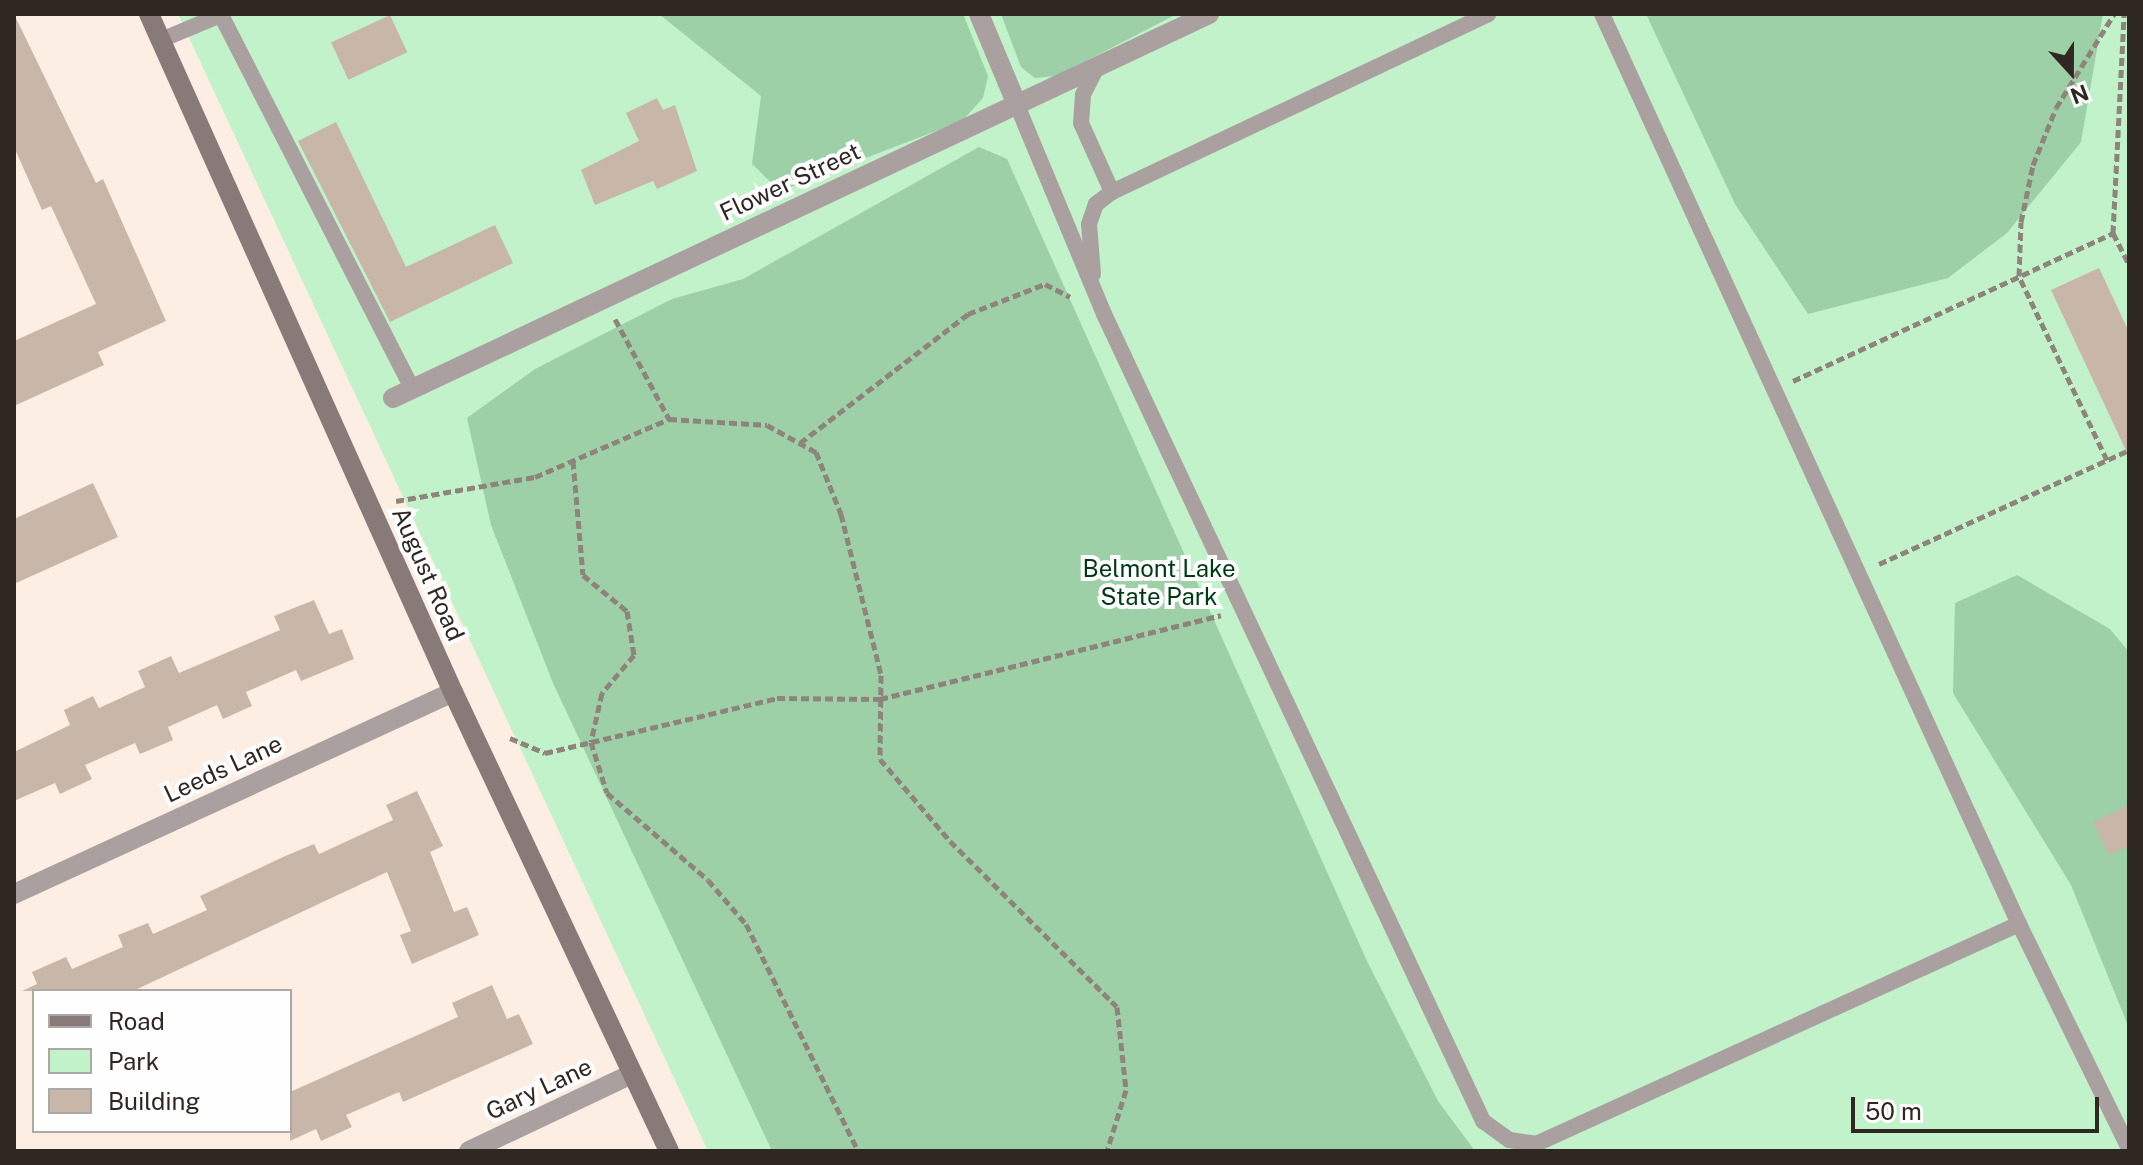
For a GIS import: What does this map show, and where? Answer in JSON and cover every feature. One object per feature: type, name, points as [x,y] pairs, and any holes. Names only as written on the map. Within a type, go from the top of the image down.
[{"type":"street","name":"August Road","points":[[149,14],[453,692],[669,1151]]},
{"type":"street","points":[[979,14],[1017,105]]},
{"type":"street","name":"Flower Street","points":[[402,393],[1209,14]]},
{"type":"street","name":"Leeds Lane","points":[[14,894],[453,692]]},
{"type":"street","name":"Gary Lane","points":[[469,1151],[632,1074]]},
{"type":"lane","points":[[161,40],[222,14],[402,393]]},
{"type":"lane","points":[[1100,307],[1089,224],[1096,204],[1112,192],[1488,14]]},
{"type":"lane","points":[[1602,14],[2019,924],[2129,1149]]},
{"type":"lane","points":[[1097,67],[1083,95],[1081,123],[1112,192]]},
{"type":"lane","points":[[1017,105],[1100,307],[1483,1121],[1509,1140],[1536,1144],[2019,924]]},
{"type":"path","points":[[2107,460],[2019,276],[2021,222],[2033,165],[2056,108],[2114,14]]},
{"type":"path","points":[[2124,14],[2113,233],[2129,265]]},
{"type":"path","points":[[1774,390],[2113,233]]},
{"type":"path","points":[[800,443],[968,314],[1045,284],[1100,307]]},
{"type":"path","points":[[604,298],[669,419]]},
{"type":"path","points":[[388,502],[535,477],[669,419],[767,425],[816,452],[841,514],[881,675],[880,759],[950,841],[1117,1007],[1126,1090],[1107,1151]]},
{"type":"path","points":[[1859,573],[2129,450]]},
{"type":"path","points":[[573,461],[583,575],[627,611],[634,655],[602,693],[591,742],[607,793],[708,880],[746,924],[858,1151]]},
{"type":"path","points":[[510,738],[545,753],[777,698],[880,699],[1241,610]]},
{"type":"green space","name":"Belmont Lake State Park","points":[[178,14],[2129,14],[2129,1151],[708,1151]]},
{"type":"green space","points":[[659,14],[963,14],[988,76],[983,98],[962,121],[780,191],[752,164],[761,96]]},
{"type":"green space","points":[[1001,14],[1177,14],[1057,76],[1035,78],[1021,67]]},
{"type":"green space","points":[[1646,14],[2103,14],[2081,142],[2007,233],[1948,278],[1808,314],[1735,204]]},
{"type":"green space","points":[[979,147],[1007,159],[1367,961],[1438,1101],[1475,1151],[772,1151],[553,683],[491,525],[467,418],[535,369],[672,299],[743,279]]},
{"type":"green space","points":[[2017,575],[2110,629],[2129,652],[2129,1028],[2071,885],[1953,693],[1955,603]]},
{"type":"building","points":[[14,14],[96,183],[103,179],[166,321],[98,352],[104,365],[14,406],[14,341],[96,304],[51,206],[42,210],[14,147]]},
{"type":"building","points":[[390,15],[407,52],[348,80],[331,42]]},
{"type":"building","points":[[657,98],[663,110],[675,105],[697,171],[657,189],[653,181],[595,205],[581,170],[639,141],[626,113]]},
{"type":"building","points":[[336,122],[406,267],[495,225],[513,263],[390,322],[298,141]]},
{"type":"building","points":[[2099,268],[2129,332],[2129,457],[2051,290]]},
{"type":"building","points":[[93,483],[118,537],[14,584],[14,519]]},
{"type":"building","points":[[314,600],[329,634],[342,629],[354,659],[301,681],[296,670],[246,692],[252,706],[223,719],[217,705],[168,727],[173,740],[140,754],[135,743],[85,765],[92,779],[60,794],[55,783],[14,801],[14,752],[70,725],[64,710],[93,696],[99,708],[145,687],[138,671],[171,656],[179,673],[280,630],[274,616]]},
{"type":"building","points":[[417,791],[443,846],[430,852],[454,912],[467,907],[479,935],[412,964],[400,935],[411,931],[387,872],[137,989],[22,991],[37,984],[32,972],[66,957],[72,969],[123,947],[118,935],[148,923],[153,934],[207,910],[200,896],[283,857],[314,844],[319,854],[393,820],[386,805]]},
{"type":"building","points":[[2129,805],[2129,846],[2109,855],[2093,822]]},
{"type":"building","points":[[492,985],[507,1019],[519,1014],[533,1044],[403,1102],[399,1092],[346,1115],[352,1127],[321,1141],[316,1129],[290,1141],[292,1091],[458,1017],[452,1003]]}]
